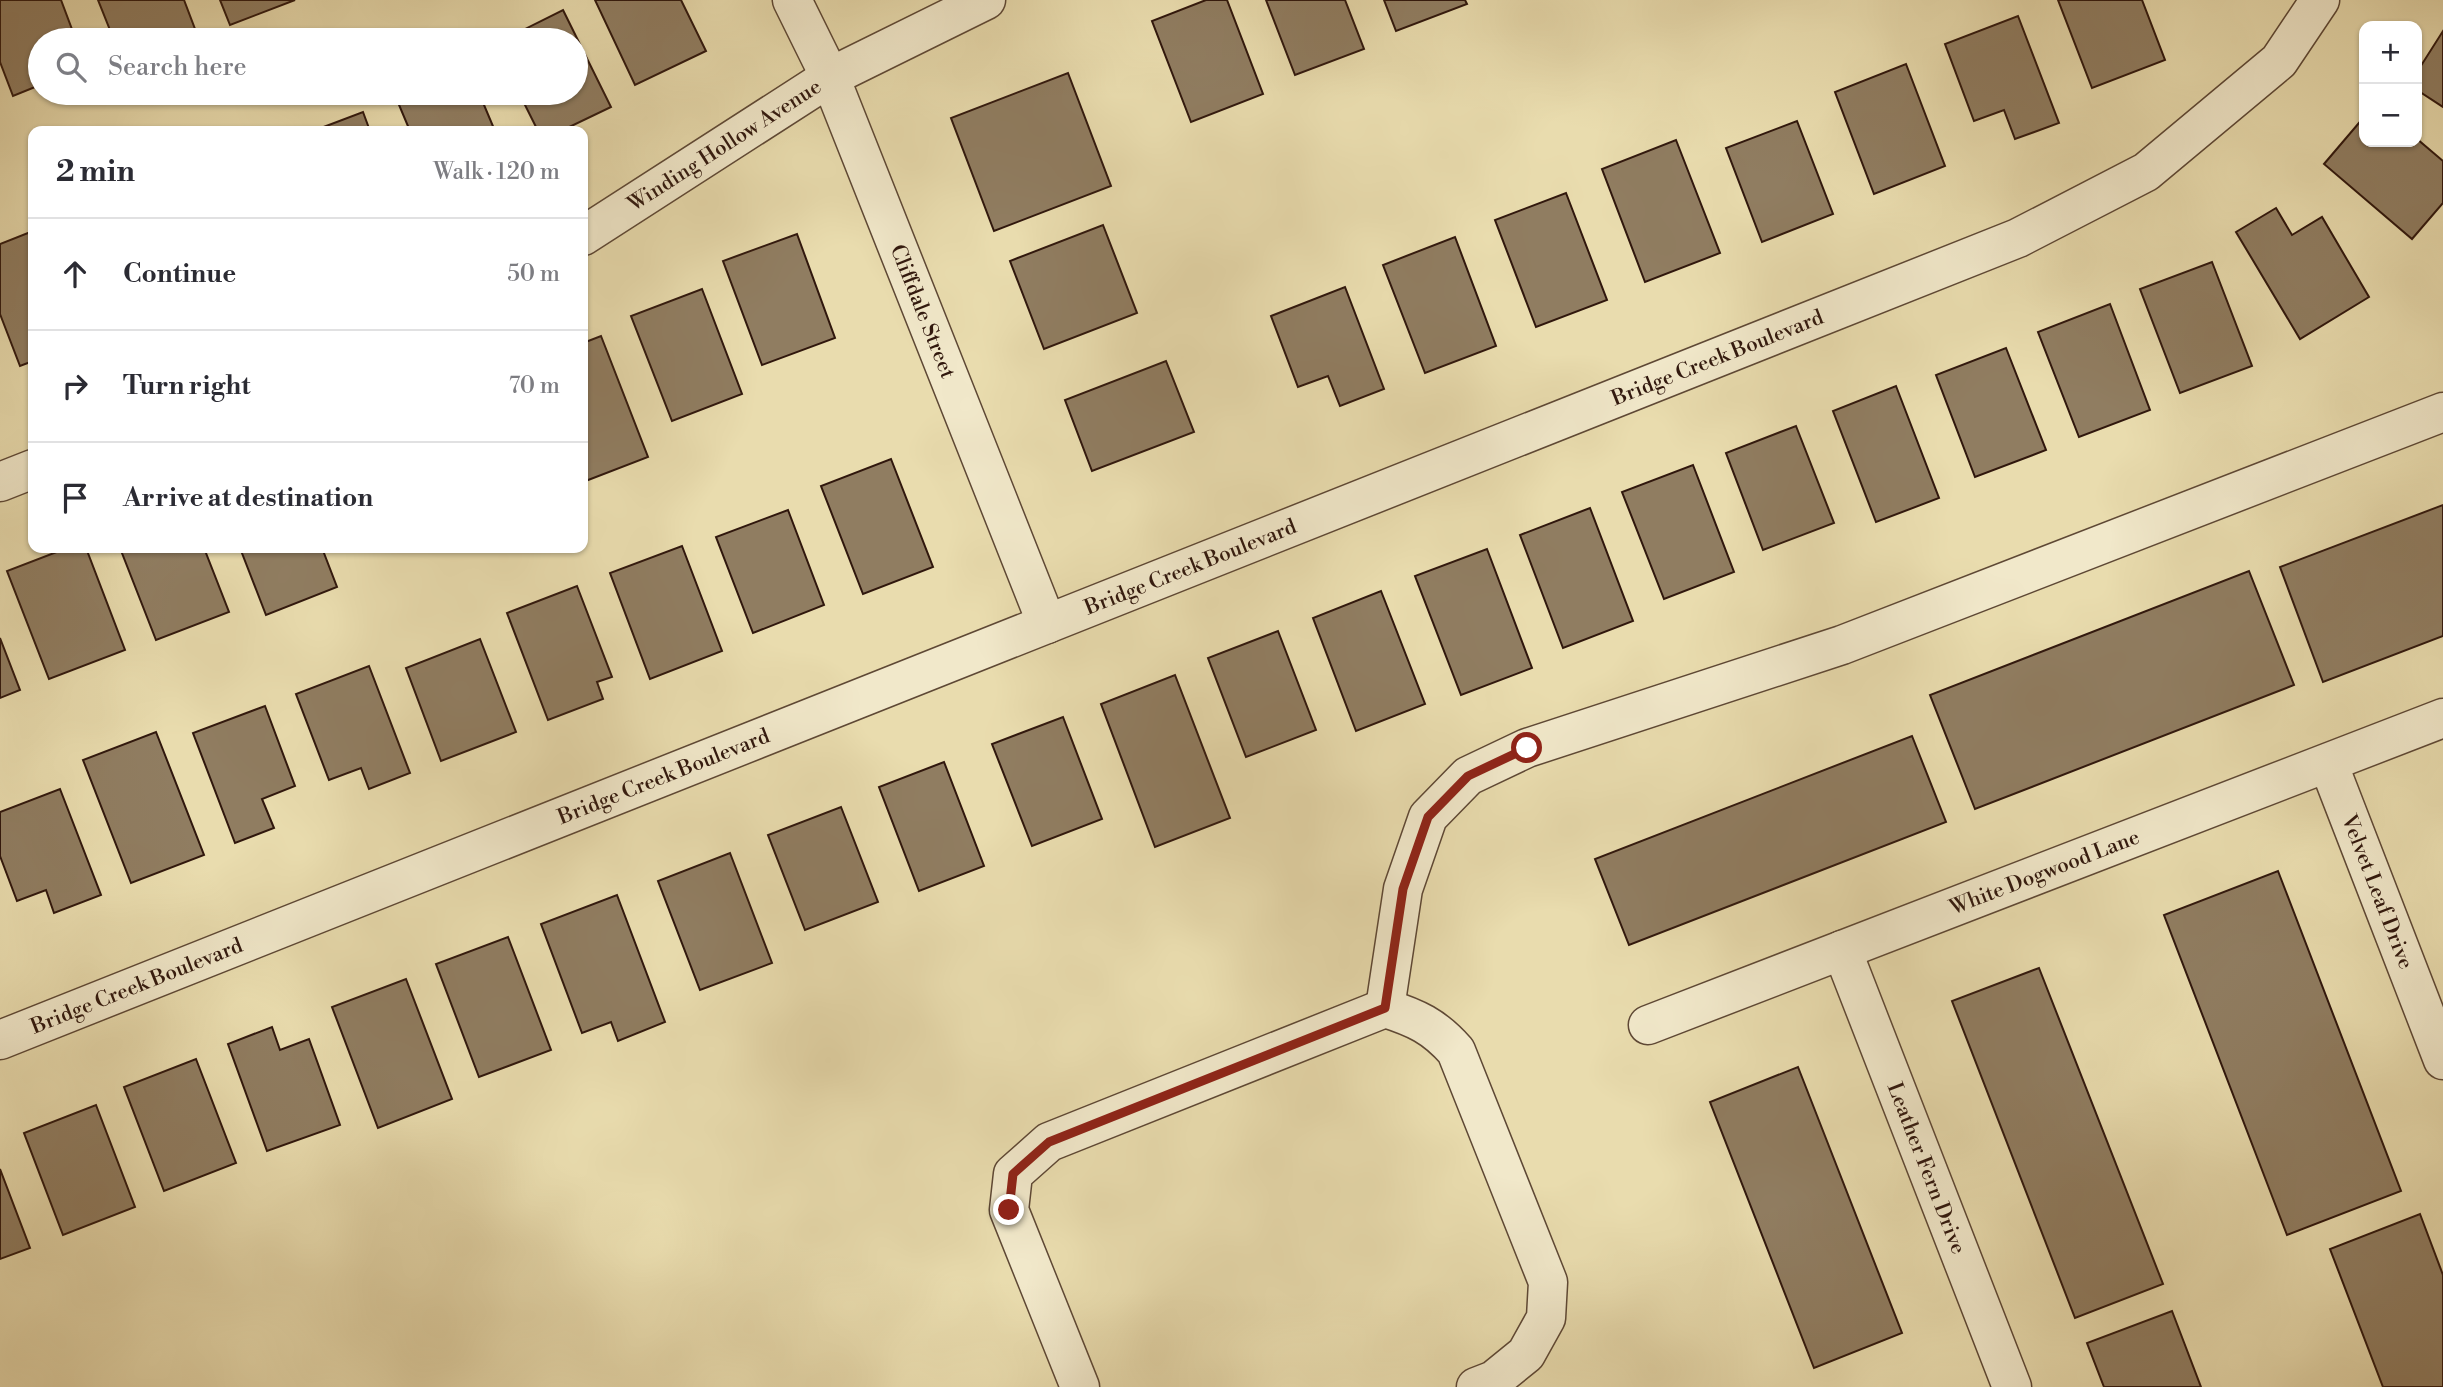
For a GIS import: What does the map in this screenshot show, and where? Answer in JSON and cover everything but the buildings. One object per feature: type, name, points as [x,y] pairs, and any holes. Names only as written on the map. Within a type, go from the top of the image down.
[{"type":"street","name":"Cliffdale Street","points":[[792,0],[830,77],[1047,624]]},
{"type":"street","name":"Winding Hollow Avenue","points":[[588,233],[830,77],[986,0]]},
{"type":"street","name":"Bridge Creek Boulevard","points":[[0,1040],[2018,238],[2146,172],[2279,61],[2320,0]]},
{"type":"street","points":[[1385,1008],[1403,889],[1428,817],[1468,776],[1527,748],[1842,645],[2443,412]]},
{"type":"street","points":[[0,482],[28,471]]},
{"type":"street","name":"White Dogwood Lane","points":[[1648,1025],[2443,718]]},
{"type":"street","name":"Velvet Leaf Drive","points":[[2328,763],[2443,1060]]},
{"type":"street","name":"Leather Fern Drive","points":[[1842,950],[2012,1387]]},
{"type":"street","points":[[1080,1387],[1009,1210],[1013,1174],[1049,1142],[1385,1008],[1415,1018],[1440,1033],[1456,1051],[1548,1282],[1546,1318],[1526,1354],[1494,1380],[1476,1387]]},
{"type":"route","points":[[1009,1210],[1013,1174],[1049,1142],[1385,1008],[1403,889],[1428,817],[1468,776],[1527,748]]}]
